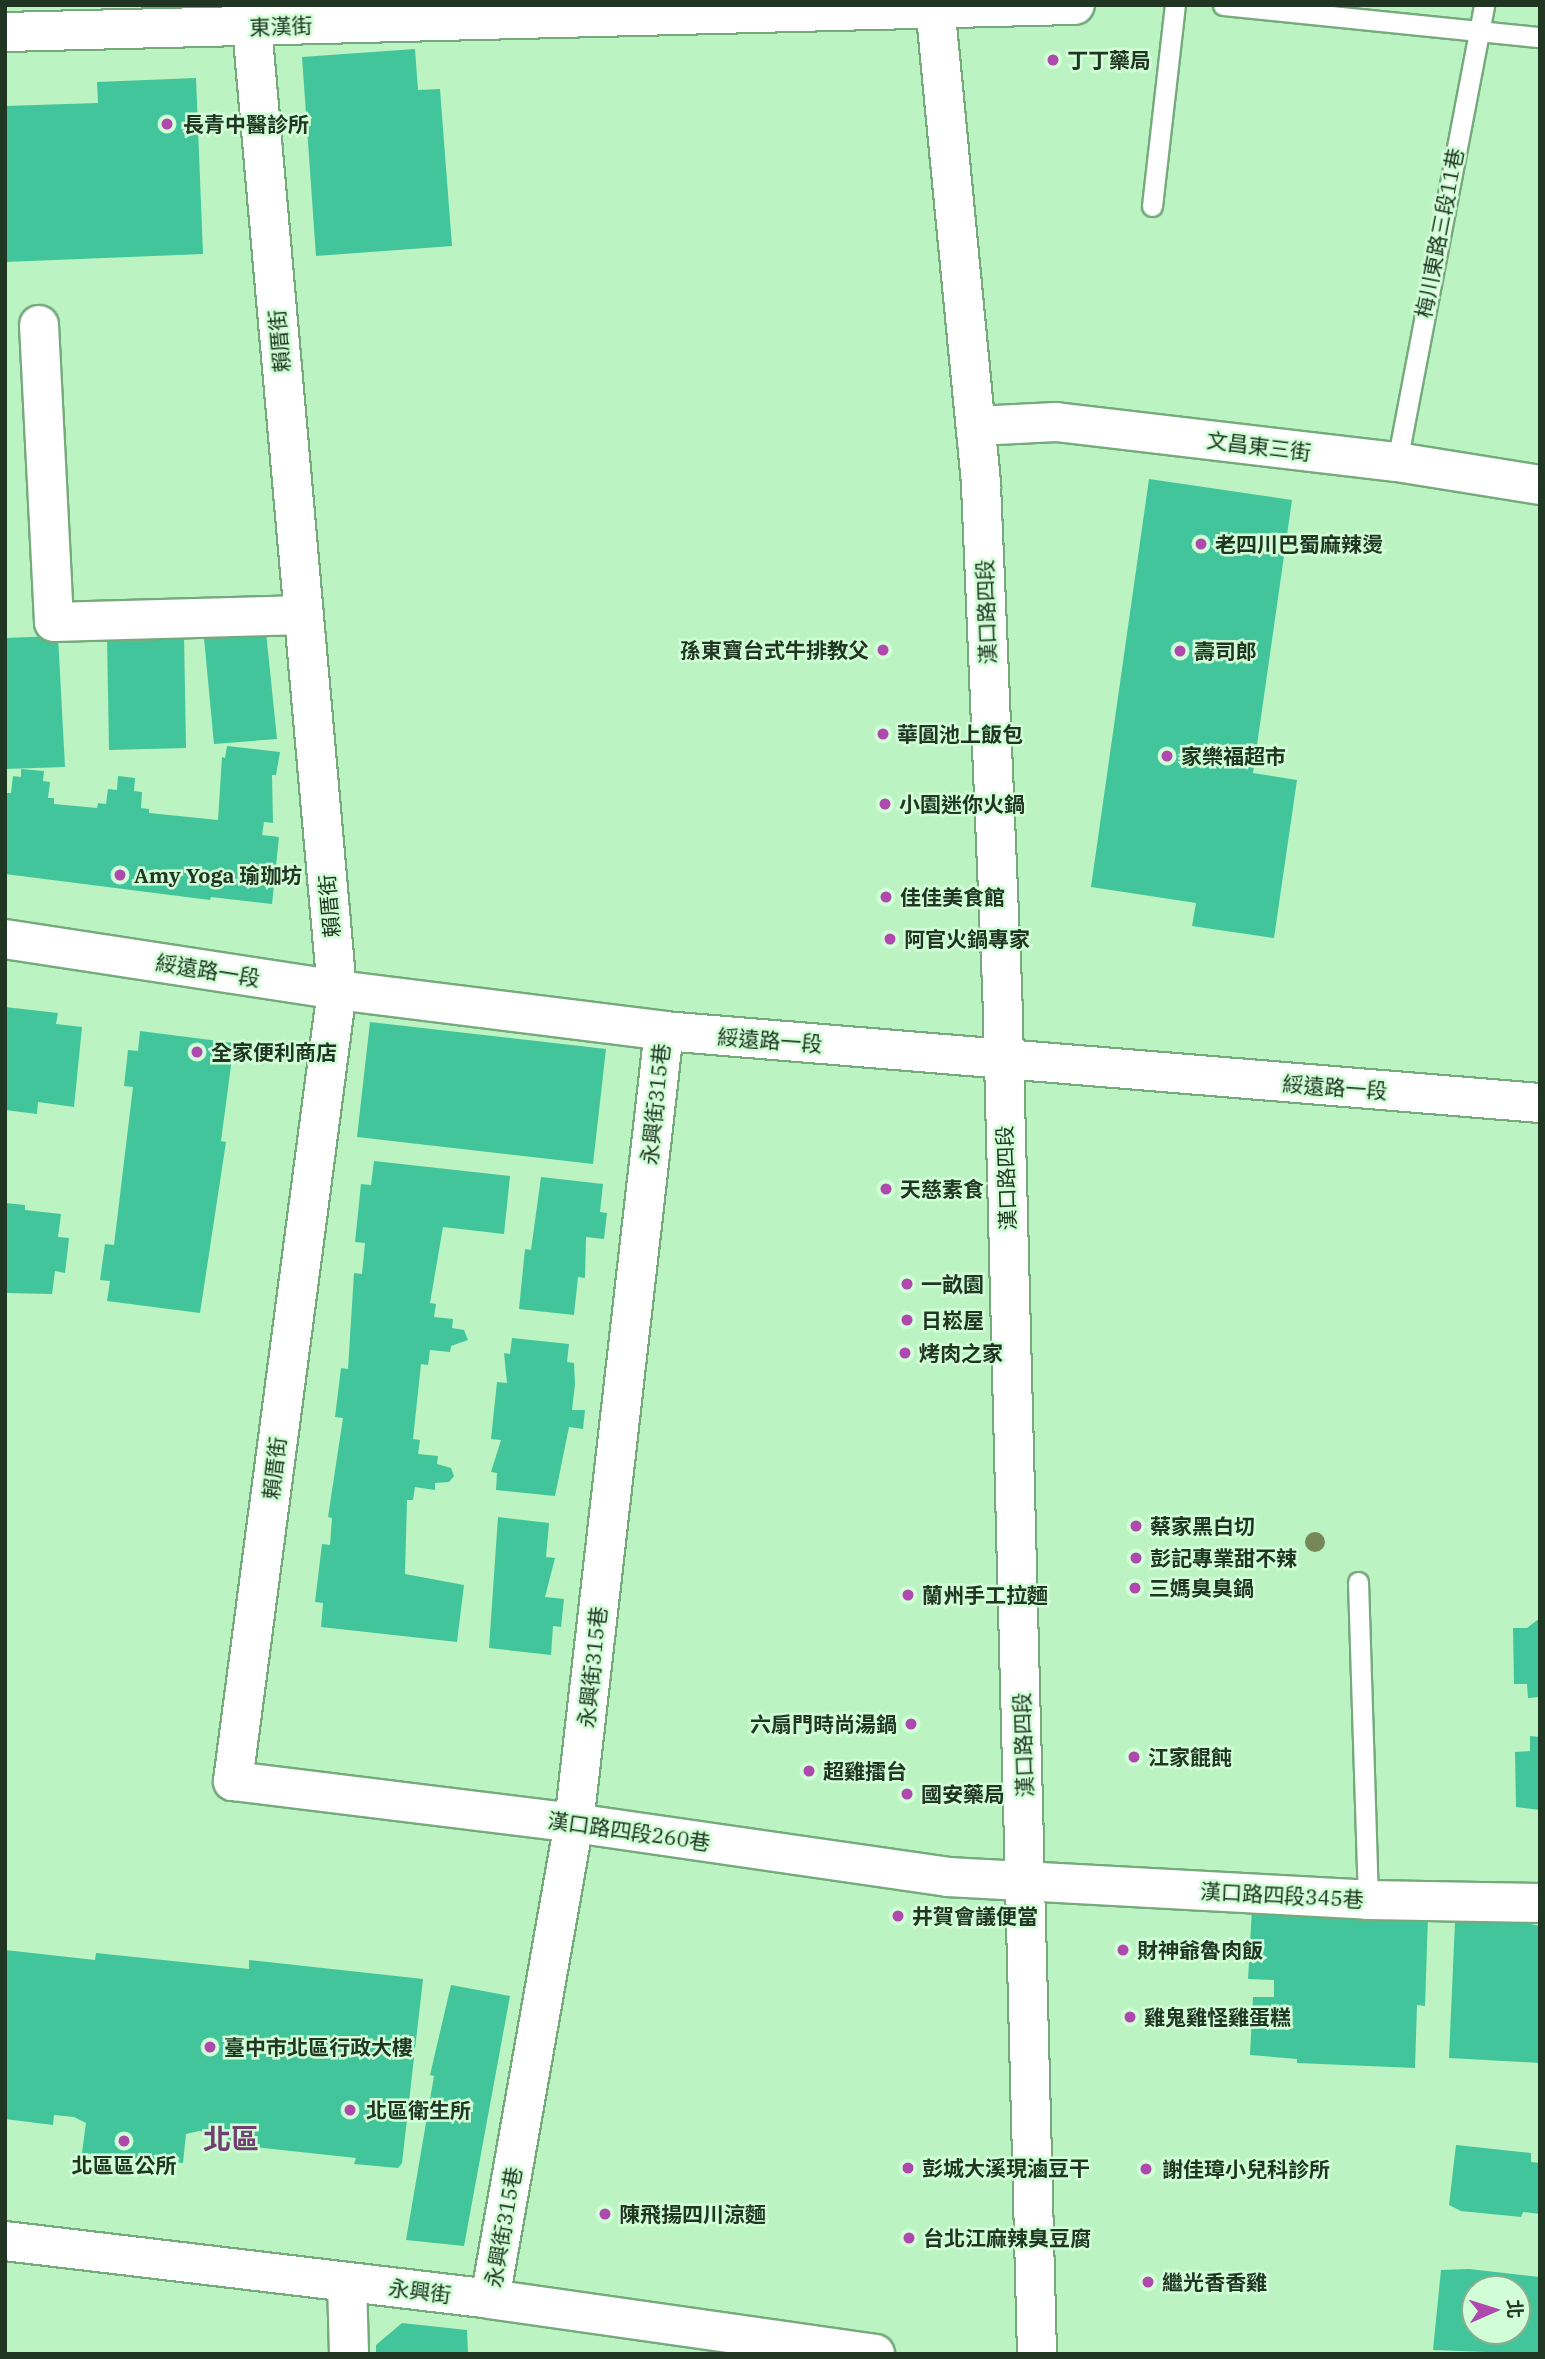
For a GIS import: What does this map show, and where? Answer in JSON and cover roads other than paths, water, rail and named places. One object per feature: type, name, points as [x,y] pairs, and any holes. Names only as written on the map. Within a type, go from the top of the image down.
[{"type":"street","name":"東漢街","points":[[5,32],[1074,5]]},
{"type":"street","name":"漢口路四段","points":[[935,9],[976,426],[1001,954],[1037,2354]]},
{"type":"street","name":"賴厝街","points":[[233,1781],[337,990],[251,27]]},
{"type":"street","points":[[39,325],[54,622],[304,615]]},
{"type":"street","name":"文昌東三街","points":[[976,426],[1056,422],[1397,462],[1540,485]]},
{"type":"street","name":"綏遠路一段","points":[[5,939],[337,990],[664,1031],[1002,1061],[1540,1103]]},
{"type":"street","name":"永興街315巷","points":[[490,2299],[574,1823],[664,1031]]},
{"type":"street","name":"漢口路四段260巷","points":[[233,1781],[574,1823],[948,1877],[1025,1883]]},
{"type":"street","name":"漢口路四段345巷","points":[[1025,1883],[1368,1900],[1540,1903]]},
{"type":"street","name":"永興街","points":[[5,2241],[490,2299],[875,2354]]},
{"type":"street","points":[[347,2282],[349,2354]]},
{"type":"lane","points":[[1152,206],[1175,5]]},
{"type":"lane","points":[[1223,5],[1540,37]]},
{"type":"lane","name":"梅川東路三段11巷","points":[[1397,462],[1484,5]]},
{"type":"lane","points":[[1358,1581],[1368,1900]]},
{"type":"place","name":"丁丁藥局","points":[[1053,60]]},
{"type":"place","name":"長青中醫診所","points":[[167,124]]},
{"type":"place","name":"老四川巴蜀麻辣燙","points":[[1201,544]]},
{"type":"place","name":"孫東寶台式牛排教父","points":[[883,650]]},
{"type":"place","name":"壽司郎","points":[[1180,651]]},
{"type":"place","name":"華圓池上飯包","points":[[883,734]]},
{"type":"place","name":"家樂福超市","points":[[1167,756]]},
{"type":"place","name":"小園迷你火鍋","points":[[885,804]]},
{"type":"place","name":"Amy Yoga 瑜珈坊","points":[[120,875]]},
{"type":"place","name":"佳佳美食館","points":[[886,897]]},
{"type":"place","name":"阿官火鍋專家","points":[[890,939]]},
{"type":"place","name":"全家便利商店","points":[[197,1052]]},
{"type":"place","name":"天慈素食","points":[[886,1189]]},
{"type":"place","name":"一畝園","points":[[907,1284]]},
{"type":"place","name":"日崧屋","points":[[907,1320]]},
{"type":"place","name":"烤肉之家","points":[[905,1353]]},
{"type":"place","name":"蔡家黑白切","points":[[1136,1526]]},
{"type":"place","name":"彭記專業甜不辣","points":[[1136,1558]]},
{"type":"place","name":"三媽臭臭鍋","points":[[1135,1588]]},
{"type":"place","name":"蘭州手工拉麵","points":[[908,1595]]},
{"type":"place","name":"六扇門時尚湯鍋","points":[[911,1724]]},
{"type":"place","name":"江家餛飩","points":[[1134,1757]]},
{"type":"place","name":"超雞擂台","points":[[809,1771]]},
{"type":"place","name":"國安藥局","points":[[907,1794]]},
{"type":"place","name":"井賀會議便當","points":[[898,1916]]},
{"type":"place","name":"財神爺魯肉飯","points":[[1123,1950]]},
{"type":"place","name":"雞鬼雞怪雞蛋糕","points":[[1130,2017]]},
{"type":"place","name":"臺中市北區行政大樓","points":[[210,2047]]},
{"type":"place","name":"北區衛生所","points":[[350,2110]]},
{"type":"place","name":"北區區公所","points":[[124,2141]]},
{"type":"place","name":"彭城大溪現滷豆干","points":[[908,2168]]},
{"type":"place","name":"謝佳璋小兒科診所","points":[[1146,2169]]},
{"type":"place","name":"陳飛揚四川涼麵","points":[[605,2214]]},
{"type":"place","name":"台北江麻辣臭豆腐","points":[[909,2238]]},
{"type":"place","name":"繼光香香雞","points":[[1148,2282]]},
{"type":"district","name":"北區","points":[[231,2139]]}]
